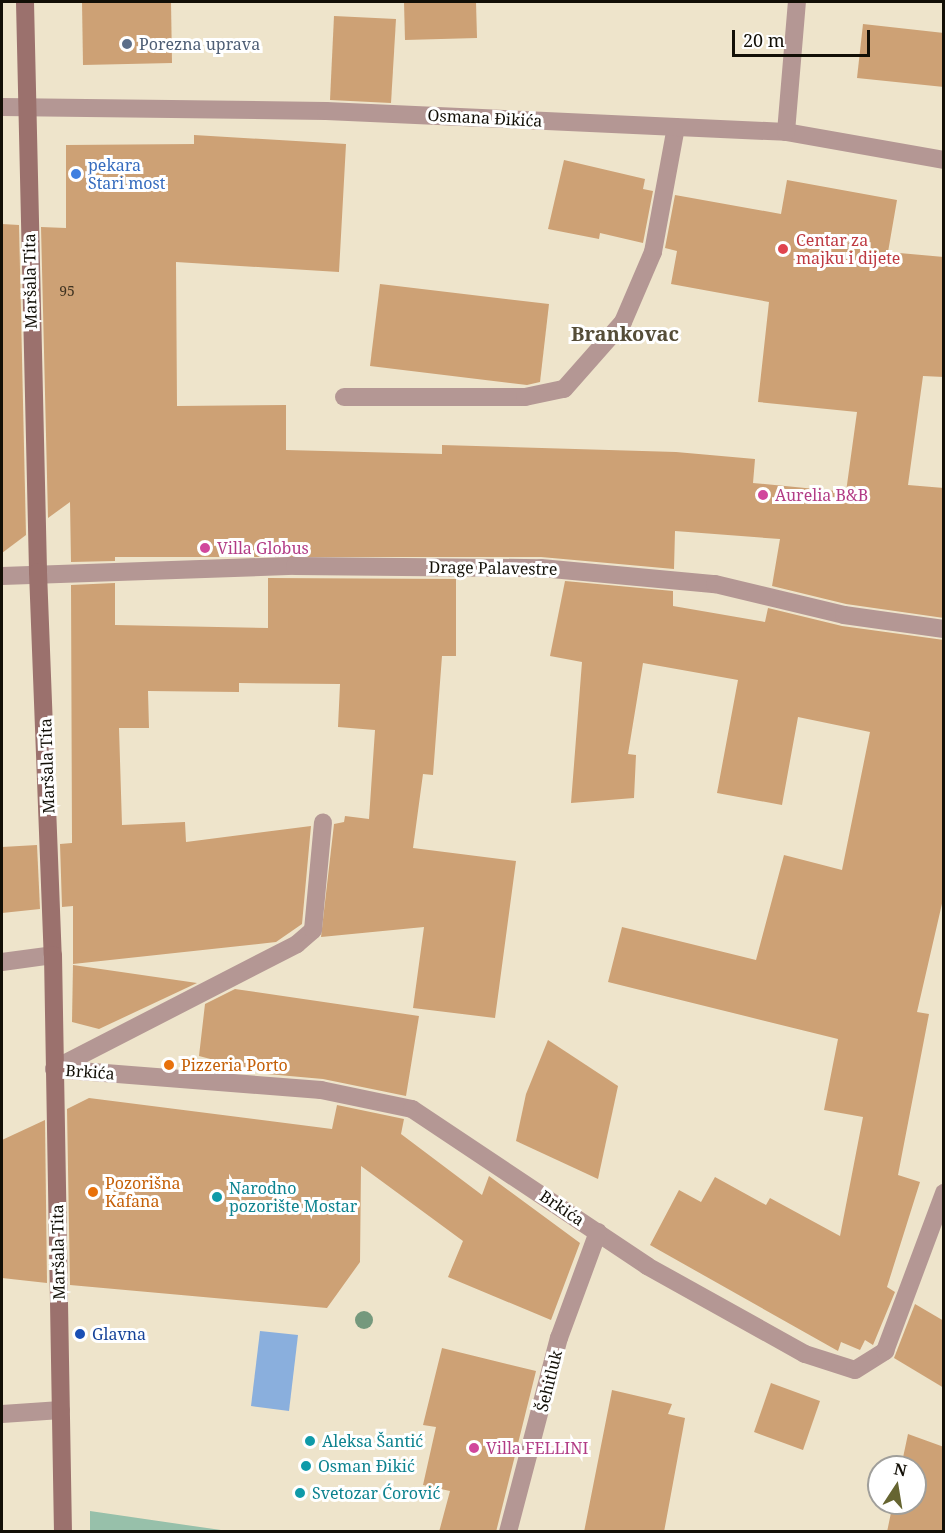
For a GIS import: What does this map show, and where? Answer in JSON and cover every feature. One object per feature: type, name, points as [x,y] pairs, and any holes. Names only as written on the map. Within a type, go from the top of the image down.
[{"type":"street","name":"Maršala Tita","points":[[25,2],[25,107],[38,573],[53,955],[63,1532]]},
{"type":"street","points":[[786,132],[797,2]]},
{"type":"street","name":"Osmana Đikića","points":[[2,107],[326,111],[786,132],[943,157]]},
{"type":"street","points":[[344,397],[525,398],[564,388],[623,322],[653,252],[676,127]]},
{"type":"street","name":"Drage Palavestre","points":[[2,576],[295,566],[542,568],[715,584],[844,615],[944,628]]},
{"type":"street","points":[[54,1069],[305,937],[312,930],[324,822]]},
{"type":"street","points":[[2,962],[53,955]]},
{"type":"street","name":"Brkića","points":[[54,1069],[321,1090],[412,1109],[647,1266],[804,1354],[855,1370],[885,1351],[944,1193]]},
{"type":"street","name":"Šehitluk","points":[[508,1532],[559,1338],[598,1232]]},
{"type":"street","points":[[2,1414],[61,1410]]},
{"type":"green space","points":[[90,1511],[186,1525],[228,1531],[90,1531]]},
{"type":"water","points":[[260,1331],[298,1335],[289,1411],[251,1406]]},
{"type":"building","name":"Porezna uprava","points":[[82,2],[171,2],[172,63],[83,65]]},
{"type":"building","points":[[404,2],[476,2],[477,38],[405,40]]},
{"type":"building","points":[[334,16],[396,19],[391,103],[330,100]]},
{"type":"building","points":[[863,24],[944,33],[944,87],[857,78]]},
{"type":"building","points":[[194,135],[346,144],[339,272],[176,262],[177,406],[286,405],[286,450],[442,454],[442,445],[676,452],[755,459],[753,483],[846,492],[857,412],[758,402],[769,302],[671,284],[677,251],[665,248],[675,195],[781,214],[787,180],[897,200],[888,252],[944,257],[944,377],[923,376],[908,485],[944,488],[944,618],[846,604],[772,586],[780,539],[675,531],[674,569],[541,557],[115,557],[115,561],[71,562],[70,502],[48,518],[41,227],[66,228],[66,145],[194,144]]},
{"type":"building","points":[[564,160],[645,179],[643,189],[653,191],[643,243],[600,233],[599,239],[548,229]]},
{"type":"building","points":[[2,224],[19,225],[26,535],[2,553]]},
{"type":"building","points":[[380,284],[549,304],[540,382],[527,385],[370,366]]},
{"type":"building","points":[[268,578],[456,579],[456,656],[442,656],[433,775],[423,774],[413,848],[516,861],[495,1018],[413,1008],[424,927],[321,937],[334,824],[344,822],[345,816],[369,819],[375,730],[338,727],[340,684],[239,683],[239,692],[148,691],[149,728],[119,728],[122,825],[185,822],[186,842],[311,826],[302,924],[276,942],[73,964],[73,906],[62,907],[60,844],[72,843],[71,585],[115,583],[115,625],[268,628]]},
{"type":"building","points":[[565,581],[673,591],[673,606],[765,622],[768,608],[842,626],[944,640],[944,895],[917,1012],[929,1014],[898,1175],[920,1182],[887,1287],[895,1292],[873,1345],[865,1340],[860,1350],[841,1342],[838,1351],[650,1245],[679,1190],[701,1202],[715,1177],[766,1205],[770,1198],[840,1236],[863,1117],[824,1110],[838,1039],[608,982],[622,927],[756,960],[784,855],[842,870],[870,732],[798,717],[782,805],[717,793],[738,680],[643,663],[628,754],[636,755],[634,798],[571,803],[582,662],[550,656]]},
{"type":"building","points":[[37,845],[40,909],[2,913],[2,847]]},
{"type":"building","points":[[73,965],[197,983],[99,1029],[72,1022]]},
{"type":"building","points":[[235,989],[419,1016],[406,1096],[323,1079],[267,1074],[199,1056],[205,1004]]},
{"type":"building","points":[[548,1040],[618,1086],[598,1179],[516,1141],[526,1094]]},
{"type":"building","name":"Narodno pozorište Mostar","points":[[89,1098],[332,1129],[337,1105],[404,1119],[401,1134],[482,1195],[489,1176],[580,1243],[551,1320],[448,1277],[463,1241],[361,1166],[360,1262],[327,1308],[70,1285],[67,1109]]},
{"type":"building","points":[[45,1120],[47,1283],[2,1278],[2,1140]]},
{"type":"building","points":[[915,1304],[944,1321],[944,1388],[894,1358]]},
{"type":"building","points":[[442,1348],[536,1371],[496,1532],[439,1532],[450,1491],[423,1485],[436,1427],[423,1425]]},
{"type":"building","points":[[771,1383],[820,1401],[803,1450],[754,1432]]},
{"type":"building","points":[[612,1390],[672,1404],[668,1414],[685,1418],[664,1532],[584,1532]]},
{"type":"building","points":[[908,1434],[944,1447],[944,1532],[887,1532],[891,1515],[927,1515],[927,1455],[904,1455]]},
{"type":"place","name":"Porezna uprava","points":[[127,44]]},
{"type":"place","name":"pekara Stari most","points":[[76,174]]},
{"type":"place","name":"Centar za majku i dijete","points":[[783,249]]},
{"type":"place","name":"Aurelia B&B","points":[[763,495]]},
{"type":"place","name":"Villa Globus","points":[[205,548]]},
{"type":"place","name":"Pizzeria Porto","points":[[169,1065]]},
{"type":"place","name":"Pozorišna Kafana","points":[[93,1192]]},
{"type":"place","name":"Narodno pozorište Mostar","points":[[217,1197]]},
{"type":"place","name":"Glavna","points":[[80,1334]]},
{"type":"place","name":"Aleksa Šantić","points":[[310,1441]]},
{"type":"place","name":"Villa FELLINI","points":[[474,1448]]},
{"type":"place","name":"Osman Đikić","points":[[306,1466]]},
{"type":"place","name":"Svetozar Ćorović","points":[[300,1493]]},
{"type":"district","name":"Brankovac","points":[[625,333]]}]
